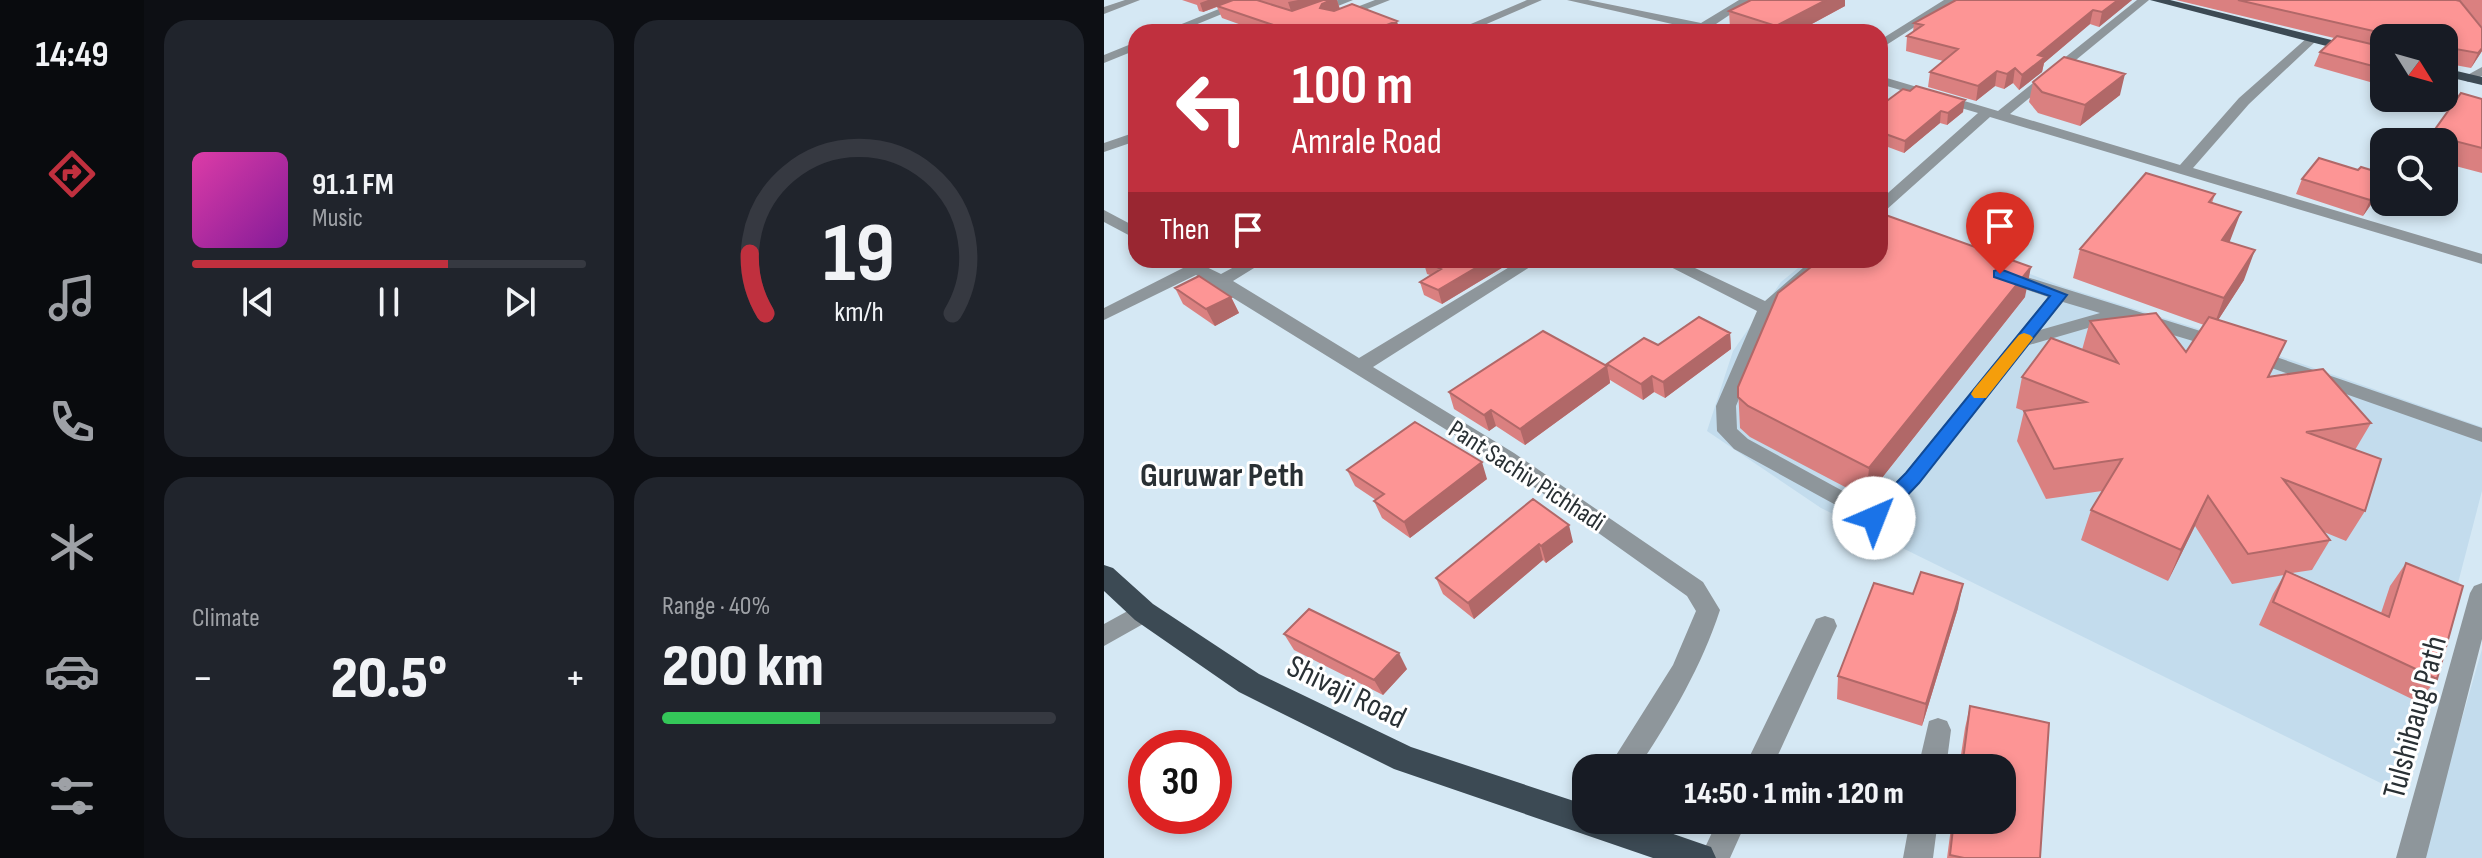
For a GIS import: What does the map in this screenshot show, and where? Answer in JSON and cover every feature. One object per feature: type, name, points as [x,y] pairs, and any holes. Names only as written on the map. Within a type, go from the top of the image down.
[{"type":"highway","points":[[2156,0],[2370,54]]},
{"type":"highway","name":"Shivaji Road","points":[[1104,575],[1144,612],[1249,683],[1405,759],[1572,814]]},
{"type":"highway","name":"Shivaji Road","points":[[1631,834],[1700,858]]},
{"type":"street","points":[[1104,11],[1135,0]]},
{"type":"street","points":[[1295,18],[1348,0]]},
{"type":"street","points":[[1320,24],[1385,0]]},
{"type":"street","points":[[1478,24],[1537,0]]},
{"type":"street","points":[[1572,0],[1677,24]]},
{"type":"street","points":[[1707,24],[1747,0]]},
{"type":"street","points":[[1888,40],[1952,0]]},
{"type":"street","points":[[1888,201],[1994,114],[2144,0]]},
{"type":"street","points":[[1192,24],[1247,2]]},
{"type":"street","points":[[2185,168],[2244,101],[2312,39]]},
{"type":"street","points":[[1104,59],[1128,49]]},
{"type":"street","points":[[1888,82],[2185,168],[2482,259]]},
{"type":"street","points":[[1104,148],[1128,139]]},
{"type":"street","points":[[1104,215],[1128,229]]},
{"type":"street","points":[[1104,315],[1182,268]]},
{"type":"street","name":"Pant Sachiv Pichhadi","points":[[1193,268],[1221,281],[1357,368],[1507,458],[1695,589],[1708,610],[1699,641],[1664,707],[1632,754]]},
{"type":"street","points":[[1221,281],[1245,268]]},
{"type":"street","points":[[1357,368],[1520,268]]},
{"type":"street","points":[[1682,268],[1767,309]]},
{"type":"street","points":[[1813,268],[1767,309],[1726,406],[1727,431],[1741,444],[1874,518],[1912,478],[2059,295]]},
{"type":"street","points":[[1985,269],[2215,342],[2482,435]]},
{"type":"street","points":[[2022,341],[2119,313]]},
{"type":"street","name":"Tulshibaug Path","points":[[2411,858],[2482,593]]},
{"type":"street","points":[[1104,636],[1144,612]]},
{"type":"street","points":[[1765,754],[1825,626]]},
{"type":"street","points":[[1934,754],[1938,730]]},
{"type":"street","points":[[1715,858],[1726,834]]},
{"type":"street","points":[[1918,858],[1922,834]]},
{"type":"shaded area","points":[[1888,220],[2064,287],[2225,337],[2482,427],[2482,491],[2403,794],[1821,508],[1707,431],[1733,351],[1781,282],[1798,268],[1888,268]]},
{"type":"shaded area","points":[[2482,649],[2482,858],[2422,858]]},
{"type":"building","points":[[1233,0],[1257,0],[1292,11],[1331,0],[1320,8],[1334,11],[1352,4],[1397,21],[1389,24],[1270,24],[1217,6]]},
{"type":"building","points":[[1751,0],[1826,0],[1780,24],[1770,24],[1729,11]]},
{"type":"building","points":[[1956,0],[2118,0],[2102,12],[2093,10],[2038,55],[2045,57],[2022,75],[2015,68],[2007,74],[1997,71],[1978,86],[1930,72],[1958,49],[1907,36],[1923,25],[1914,23]]},
{"type":"building","points":[[2238,0],[2456,0],[2482,28],[2482,48],[2478,53],[2458,49],[2458,24],[2370,24],[2370,30]]},
{"type":"building","points":[[2337,36],[2370,44],[2370,65],[2320,52]]},
{"type":"building","points":[[2064,57],[2125,74],[2085,105],[2042,92],[2033,82]]},
{"type":"building","points":[[1916,86],[1965,100],[1948,113],[1941,111],[1905,141],[1888,135],[1888,100],[1903,89],[1910,91]]},
{"type":"building","points":[[2461,93],[2482,99],[2482,148],[2458,142],[2458,128],[2436,128],[2447,112],[2458,112]]},
{"type":"building","points":[[2319,158],[2358,170],[2361,167],[2370,170],[2370,200],[2302,179]]},
{"type":"building","points":[[2146,173],[2215,194],[2209,202],[2241,212],[2222,240],[2255,250],[2224,298],[2080,249]]},
{"type":"building","points":[[1888,216],[2031,267],[1869,468],[1748,406],[1738,397],[1738,387],[1778,293],[1810,268],[1888,268]]},
{"type":"building","points":[[1475,268],[1438,290],[1420,282],[1441,269]]},
{"type":"building","points":[[1199,276],[1231,297],[1206,309],[1175,288]]},
{"type":"building","points":[[2156,313],[2186,352],[2209,317],[2286,341],[2268,377],[2323,369],[2371,423],[2306,432],[2381,459],[2365,511],[2283,479],[2330,540],[2248,554],[2208,496],[2181,550],[2091,510],[2122,459],[2054,469],[2024,411],[2086,402],[2022,377],[2051,338],[2118,363],[2090,321]]},
{"type":"building","points":[[1699,317],[1730,333],[1663,382],[1652,376],[1641,384],[1607,364],[1644,338],[1658,345]]},
{"type":"building","points":[[1543,331],[1607,366],[1520,429],[1491,410],[1484,415],[1449,392]]},
{"type":"building","points":[[1415,422],[1482,462],[1404,522],[1374,501],[1384,494],[1347,470]]},
{"type":"building","points":[[1533,499],[1569,525],[1541,546],[1539,544],[1468,603],[1436,578]]},
{"type":"building","points":[[2406,563],[2463,586],[2437,679],[2273,602],[2286,571],[2389,617]]},
{"type":"building","points":[[1921,572],[1963,584],[1926,704],[1838,676],[1874,583],[1913,594]]},
{"type":"building","points":[[1309,609],[1399,653],[1374,680],[1284,634]]},
{"type":"building","points":[[1970,706],[2049,723],[2040,858],[1964,858],[1950,855],[1952,834],[2016,834],[2016,754],[1964,754]]},
{"type":"slow traffic","points":[[1980,394],[2024,338]]},
{"type":"district","name":"Guruwar Peth","points":[[1222,474]]},
{"type":"route","points":[[1874,518],[1912,478],[2059,295],[2000,274]]}]
